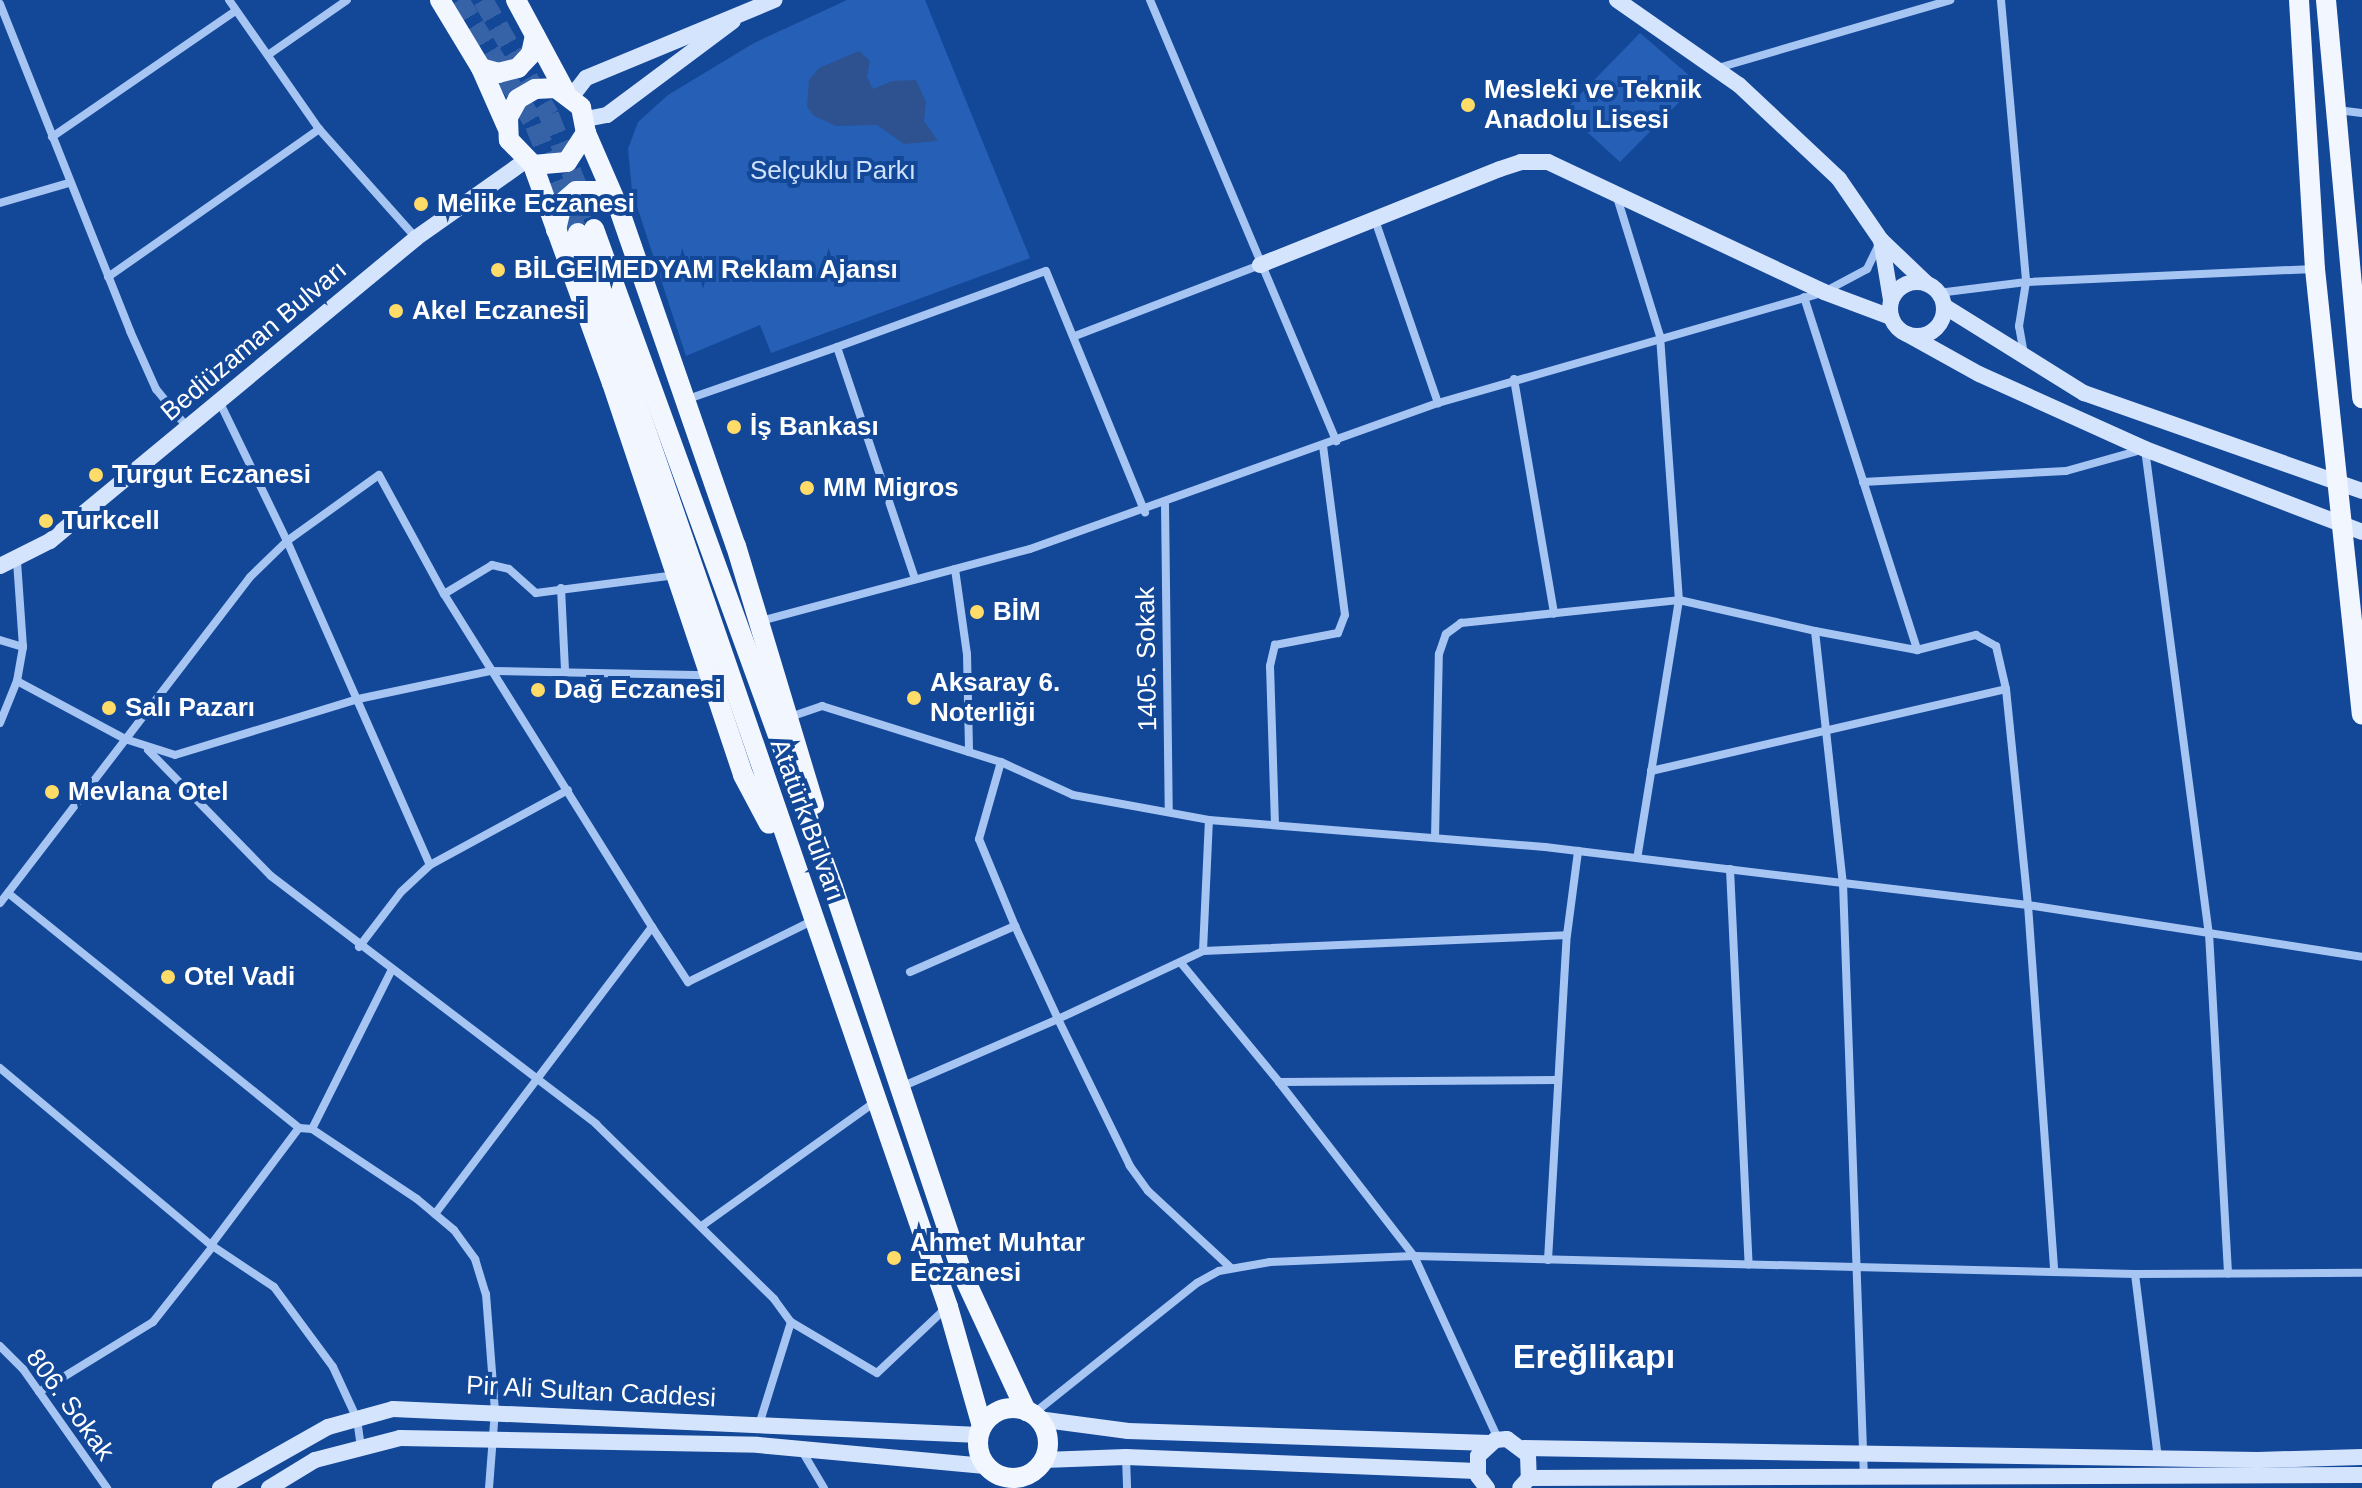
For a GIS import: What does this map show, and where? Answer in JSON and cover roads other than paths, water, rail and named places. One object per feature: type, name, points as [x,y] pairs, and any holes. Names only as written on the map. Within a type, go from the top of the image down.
[{"type":"main road","points":[[440,0],[481,68],[515,152],[529,163],[676,575],[743,775],[806,894]]},
{"type":"main road","points":[[516,0],[586,126],[619,209],[789,717],[833,887]]},
{"type":"main road","points":[[529,163],[567,162],[586,126],[607,115],[736,19],[774,0]]},
{"type":"main road","points":[[1617,0],[1717,69],[1839,179],[1881,240],[1936,294],[2026,358],[2084,393],[2362,491]]},
{"type":"main road","points":[[2299,0],[2315,269],[2362,715]]},
{"type":"main road","points":[[2326,0],[2356,280],[2362,398]]},
{"type":"main road","points":[[569,94],[586,78],[701,28],[736,19]]},
{"type":"main road","points":[[481,68],[498,73],[518,68],[531,54],[535,35]]},
{"type":"main road","points":[[507,127],[512,108],[526,93],[545,87],[569,94]]},
{"type":"main road","points":[[1260,265],[1521,162],[1548,162],[1824,292],[1891,308]]},
{"type":"main road","name":"Bediüzaman Bulvarı","points":[[8,564],[50,541],[416,238],[529,163]]},
{"type":"main road","points":[[556,233],[562,203],[576,191],[596,191],[619,209]]},
{"type":"main road","name":"Atatürk Bulvarı","points":[[981,1430],[948,1307],[806,894],[586,231],[833,887],[963,1275],[1032,1414]]},
{"type":"main road","points":[[1881,240],[1891,308],[1907,334],[1979,374],[2145,449],[2362,532]]},
{"type":"main road","points":[[1891,308],[1904,285],[1936,294]]},
{"type":"main road","points":[[1907,334],[1924,335],[1935,329],[1936,294]]},
{"type":"main road","name":"Pir Ali Sultan Caddesi","points":[[220,1488],[328,1427],[393,1409],[495,1410],[802,1427],[981,1430]]},
{"type":"main road","points":[[997,1477],[981,1430],[1005,1409],[1128,1431],[1494,1441],[1524,1448],[2158,1458],[2362,1457]]},
{"type":"main road","points":[[1032,1414],[1048,1439],[1042,1464],[1045,1488]]},
{"type":"main road","points":[[758,1445],[759,1425]]},
{"type":"main road","points":[[800,1448],[802,1427]]},
{"type":"main road","points":[[269,1488],[315,1460],[400,1438],[495,1436],[800,1448],[1017,1479],[1042,1464],[1126,1457],[1477,1471]]},
{"type":"main road","points":[[1487,1488],[1477,1471],[1478,1456],[1494,1441]]},
{"type":"main road","points":[[1524,1448],[1531,1464],[1524,1483],[1864,1480],[1967,1483],[2259,1482],[2362,1475]]},
{"type":"street","points":[[229,0],[319,129],[416,238]]},
{"type":"street","points":[[268,55],[347,0]]},
{"type":"street","points":[[1150,0],[1336,441]]},
{"type":"street","points":[[1717,69],[1950,0]]},
{"type":"street","points":[[2001,0],[2026,282],[2019,326],[2026,358]]},
{"type":"street","points":[[0,4],[69,183],[156,389],[187,427]]},
{"type":"street","points":[[52,137],[235,11]]},
{"type":"street","points":[[2336,110],[2362,113]]},
{"type":"street","points":[[108,277],[319,129]]},
{"type":"street","points":[[0,203],[69,183]]},
{"type":"street","points":[[1615,193],[1660,336],[1679,600],[1637,858]]},
{"type":"street","points":[[1375,219],[1438,403]]},
{"type":"street","points":[[759,622],[955,569],[1145,512],[1438,403],[1660,336],[1824,292],[1867,269],[1881,240]]},
{"type":"street","points":[[1075,336],[1260,265]]},
{"type":"street","points":[[1936,294],[2026,282],[2315,269]]},
{"type":"street","points":[[684,401],[1046,271],[1145,512]]},
{"type":"street","points":[[1804,297],[1917,650]]},
{"type":"street","points":[[837,347],[915,579]]},
{"type":"street","points":[[1514,379],[1554,614]]},
{"type":"street","points":[[220,403],[287,541],[430,865]]},
{"type":"street","points":[[1275,825],[1270,666],[1275,645],[1338,633],[1345,615],[1323,446]]},
{"type":"street","points":[[1863,482],[2066,471],[2145,449],[2209,933],[2228,1273]]},
{"type":"street","points":[[0,903],[224,607],[287,541],[379,475],[444,594],[688,982],[815,919]]},
{"type":"street","name":"1405. Sokak","points":[[1165,504],[1169,812]]},
{"type":"street","points":[[0,723],[17,681],[23,647],[8,564]]},
{"type":"street","points":[[444,594],[492,565],[509,569],[536,593],[676,575]]},
{"type":"street","points":[[955,569],[967,654],[969,752]]},
{"type":"street","points":[[561,588],[565,670]]},
{"type":"street","points":[[1435,838],[1439,654],[1446,634],[1461,623],[1679,600],[1917,650],[1976,635],[1990,639],[2006,689],[2028,905],[2054,1272]]},
{"type":"street","points":[[1815,631],[1843,883],[1861,1267],[1864,1480]]},
{"type":"street","points":[[0,640],[23,647]]},
{"type":"street","points":[[17,681],[148,750],[175,755],[358,699],[491,671],[710,675]]},
{"type":"street","points":[[1651,771],[2006,689]]},
{"type":"street","points":[[789,717],[822,706],[1001,762],[1073,795],[1209,820],[1578,851],[1730,869],[2028,905],[2362,957]]},
{"type":"street","points":[[148,750],[271,876],[359,947],[596,1124],[703,1225],[791,1322],[877,1373],[948,1307]]},
{"type":"street","points":[[1001,762],[979,839],[1015,926],[1130,1166],[1148,1191],[1231,1268]]},
{"type":"street","points":[[359,947],[401,892],[430,865],[568,790]]},
{"type":"street","points":[[1203,951],[1209,820]]},
{"type":"street","points":[[1548,1260],[1567,935],[1578,851]]},
{"type":"street","points":[[1730,869],[1749,1265]]},
{"type":"street","points":[[8,893],[299,1128],[312,1129],[435,1214],[475,1259],[486,1294],[495,1410],[489,1488]]},
{"type":"street","points":[[910,972],[1015,926]]},
{"type":"street","points":[[435,1214],[534,1079],[652,927]]},
{"type":"street","points":[[901,1087],[1058,1019],[1203,951],[1567,935]]},
{"type":"street","points":[[1181,963],[1279,1082],[1414,1256],[1494,1441]]},
{"type":"street","points":[[312,1129],[391,971]]},
{"type":"street","points":[[0,1068],[212,1246],[274,1287],[306,1325],[357,1419],[361,1447]]},
{"type":"street","points":[[1279,1082],[1557,1080]]},
{"type":"street","points":[[703,1225],[877,1100]]},
{"type":"street","points":[[39,1392],[153,1322],[299,1128]]},
{"type":"street","points":[[1032,1414],[1197,1283],[1231,1268],[1270,1262],[1414,1256],[2135,1274],[2362,1273]]},
{"type":"street","points":[[2135,1274],[2158,1458]]},
{"type":"street","points":[[759,1425],[791,1322]]},
{"type":"street","name":"806. Sokak","points":[[0,1346],[39,1392],[107,1488]]},
{"type":"street","points":[[800,1448],[824,1488]]},
{"type":"street","points":[[1126,1457],[1127,1488]]},
{"type":"tunnel","points":[[459,0],[535,125],[578,233]]},
{"type":"tunnel","points":[[483,0],[549,115],[594,229]]},
{"type":"place","name":"Mesleki ve Teknik Anadolu Lisesi","points":[[1468,105]]},
{"type":"place","name":"Melike Eczanesi","points":[[421,204]]},
{"type":"place","name":"BİLGE MEDYAM Reklam Ajansı","points":[[498,270]]},
{"type":"place","name":"Akel Eczanesi","points":[[396,311]]},
{"type":"place","name":"İş Bankası","points":[[734,427]]},
{"type":"place","name":"Turgut Eczanesi","points":[[96,475]]},
{"type":"place","name":"MM Migros","points":[[807,488]]},
{"type":"place","name":"Turkcell","points":[[46,521]]},
{"type":"place","name":"BİM","points":[[977,612]]},
{"type":"place","name":"Dağ Eczanesi","points":[[538,690]]},
{"type":"place","name":"Aksaray 6. Noterliği","points":[[914,698]]},
{"type":"place","name":"Salı Pazarı","points":[[109,708]]},
{"type":"place","name":"Mevlana Otel","points":[[52,792]]},
{"type":"place","name":"Otel Vadi","points":[[168,977]]},
{"type":"place","name":"Ahmet Muhtar Eczanesi","points":[[894,1258]]},
{"type":"district","name":"Ereğlikapı","points":[[1594,1357]]},
{"type":"park label","name":"Selçuklu Parkı","points":[[833,171]]}]
